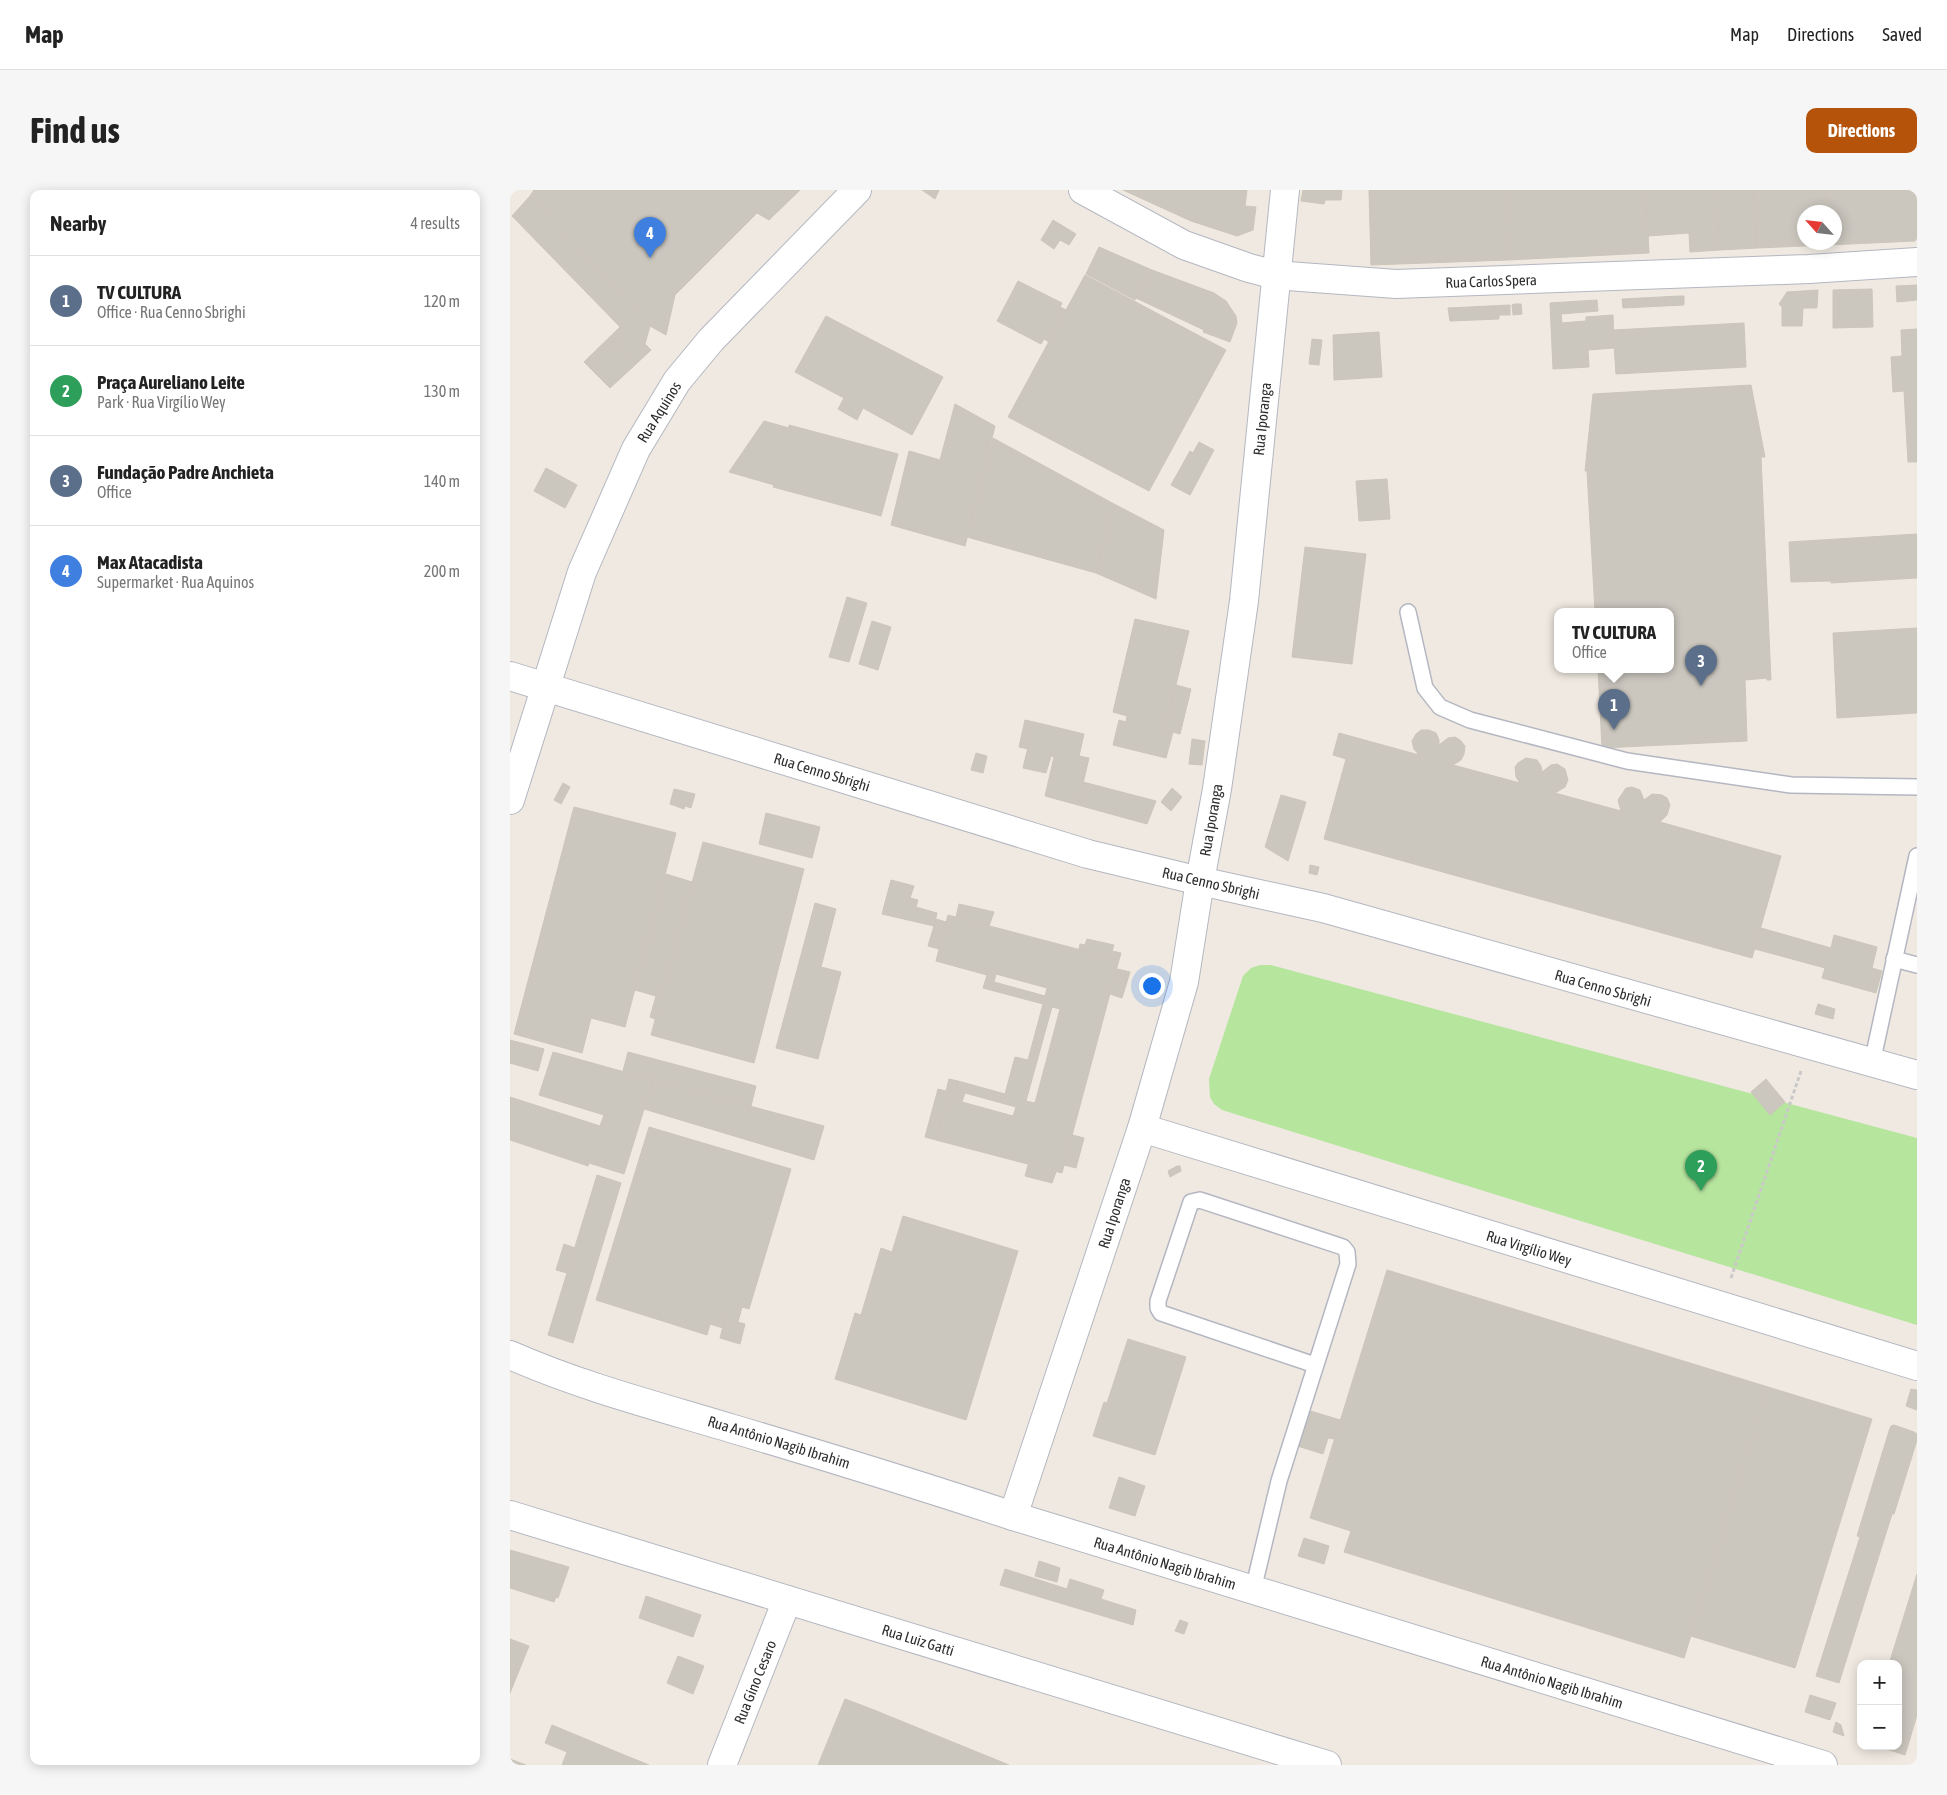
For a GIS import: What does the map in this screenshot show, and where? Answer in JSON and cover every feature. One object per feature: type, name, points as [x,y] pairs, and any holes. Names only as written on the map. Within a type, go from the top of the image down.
[{"type":"street","name":"Rua Aquinos","points":[[545,686],[582,572],[636,449],[677,381],[711,340],[857,190]]},
{"type":"street","name":"Rua Carlos Spera","points":[[1083,190],[1184,245],[1249,268],[1276,275],[1396,284],[1809,269],[1917,262]]},
{"type":"street","name":"Rua Iporanga","points":[[1013,1516],[1142,1128],[1184,982],[1217,790],[1244,600],[1285,190]]},
{"type":"street","name":"Rua Cenno Sbrighi","points":[[510,676],[1088,854],[1323,908],[1917,1075]]},
{"type":"street","points":[[510,800],[545,686]]},
{"type":"street","name":"Rua Virgílio Wey","points":[[1142,1128],[1917,1366]]},
{"type":"street","name":"Rua Antônio Nagib Ibrahim","points":[[510,1355],[541,1369],[638,1400],[880,1472],[1013,1516],[1823,1765]]},
{"type":"street","name":"Rua Luiz Gatti","points":[[510,1515],[1327,1765]]},
{"type":"street","name":"Rua Gino Cesaro","points":[[722,1765],[787,1600]]},
{"type":"lane","points":[[1408,612],[1425,688],[1440,707],[1470,720],[1646,764],[1791,785],[1917,788]]},
{"type":"lane","points":[[1872,1063],[1917,856]]},
{"type":"lane","points":[[1894,959],[1917,965]]},
{"type":"lane","points":[[1253,1590],[1279,1482],[1348,1264],[1347,1252],[1343,1246],[1200,1200],[1191,1202],[1158,1301],[1158,1308],[1161,1313],[1315,1365]]},
{"type":"path","points":[[1722,1307],[1809,1046]]},
{"type":"green space","points":[[1260,965],[1271,965],[1917,1138],[1917,1325],[1222,1110],[1214,1104],[1210,1097],[1209,1079],[1243,976],[1251,968]]},
{"type":"building","points":[[534,190],[800,190],[769,220],[757,213],[675,295],[666,335],[650,326],[530,196]]},
{"type":"building","points":[[922,190],[939,190],[935,199]]},
{"type":"building","points":[[1123,190],[1247,190],[1245,206],[1256,207],[1253,230],[1237,236],[1191,221]]},
{"type":"building","points":[[1303,190],[1342,190],[1341,200],[1325,200],[1324,204],[1301,201]]},
{"type":"building","points":[[1369,190],[1504,190],[1508,260],[1371,265]]},
{"type":"building","points":[[1504,190],[1646,190],[1649,253],[1508,260]]},
{"type":"building","points":[[1646,190],[1717,190],[1720,250],[1690,252],[1689,233],[1648,236]]},
{"type":"building","points":[[1717,190],[1753,190],[1757,248],[1720,250]]},
{"type":"building","points":[[1753,190],[1825,190],[1826,205],[1797,205],[1797,246],[1757,248]]},
{"type":"building","points":[[1825,190],[1917,190],[1917,238],[1915,241],[1842,244],[1842,205],[1826,205]]},
{"type":"building","points":[[530,196],[650,326],[645,344],[651,350],[636,364],[615,342],[625,332],[512,216]]},
{"type":"building","points":[[1053,220],[1076,234],[1069,245],[1060,240],[1054,249],[1041,240]]},
{"type":"building","points":[[1099,247],[1152,270],[1135,300],[1086,274]]},
{"type":"building","points":[[1152,270],[1214,293],[1226,301],[1236,316],[1237,323],[1230,342],[1203,332],[1204,330],[1136,298]]},
{"type":"building","points":[[1085,275],[1226,350],[1149,491],[1008,417]]},
{"type":"building","points":[[1018,281],[1062,303],[1060,307],[1066,310],[1049,342],[1044,339],[1041,344],[997,321]]},
{"type":"building","points":[[1917,285],[1917,300],[1897,302],[1896,286]]},
{"type":"building","points":[[1872,289],[1873,327],[1833,328],[1833,290]]},
{"type":"building","points":[[1818,290],[1817,308],[1803,308],[1802,326],[1782,326],[1782,307],[1779,304],[1787,292]]},
{"type":"building","points":[[1684,296],[1684,305],[1623,308],[1622,299]]},
{"type":"building","points":[[1597,300],[1598,311],[1561,314],[1562,323],[1586,321],[1586,317],[1613,315],[1614,348],[1588,350],[1589,367],[1553,369],[1550,303]]},
{"type":"building","points":[[1521,304],[1522,314],[1513,315],[1512,305]]},
{"type":"building","points":[[1510,305],[1510,315],[1499,315],[1499,319],[1450,321],[1448,308]]},
{"type":"building","points":[[826,316],[943,377],[912,435],[863,408],[857,420],[838,409],[844,398],[795,372]]},
{"type":"building","points":[[1744,323],[1746,367],[1616,374],[1613,330]]},
{"type":"building","points":[[621,326],[625,332],[589,367],[584,362]]},
{"type":"building","points":[[1917,329],[1917,462],[1908,462],[1904,391],[1893,392],[1891,357],[1902,356],[1901,330]]},
{"type":"building","points":[[1379,332],[1382,377],[1334,380],[1333,335]]},
{"type":"building","points":[[1312,339],[1322,340],[1319,365],[1309,364]]},
{"type":"building","points":[[615,342],[636,364],[610,388],[589,367]]},
{"type":"building","points":[[1751,385],[1765,457],[1761,457],[1771,680],[1767,680],[1767,678],[1745,680],[1747,741],[1602,748],[1598,673],[1674,673],[1674,608],[1595,608],[1587,471],[1585,471],[1593,394]]},
{"type":"building","points":[[955,404],[995,426],[965,546],[891,525],[909,451],[940,460]]},
{"type":"building","points":[[764,421],[789,428],[789,425],[898,454],[881,516],[773,487],[774,485],[729,472]]},
{"type":"building","points":[[993,438],[1114,504],[1096,573],[967,537]]},
{"type":"building","points":[[1199,442],[1214,450],[1190,495],[1171,485],[1190,451],[1193,453]]},
{"type":"building","points":[[546,468],[577,485],[565,508],[534,491]]},
{"type":"building","points":[[1387,479],[1390,519],[1359,521],[1356,481]]},
{"type":"building","points":[[1114,504],[1164,530],[1156,599],[1096,573]]},
{"type":"building","points":[[1917,534],[1917,578],[1831,583],[1831,581],[1791,582],[1789,542]]},
{"type":"building","points":[[1305,547],[1366,554],[1352,664],[1292,657]]},
{"type":"building","points":[[847,597],[867,603],[849,662],[829,657]]},
{"type":"building","points":[[1135,619],[1189,631],[1165,730],[1173,732],[1166,758],[1113,745],[1119,720],[1126,722],[1127,716],[1113,712]]},
{"type":"building","points":[[872,621],[891,627],[878,670],[859,664]]},
{"type":"building","points":[[1917,628],[1917,713],[1837,718],[1833,633]]},
{"type":"building","points":[[1176,685],[1191,689],[1180,734],[1165,730]]},
{"type":"building","points":[[1025,720],[1034,722],[1028,749],[1019,747]]},
{"type":"building","points":[[1034,722],[1084,734],[1079,756],[1089,758],[1078,805],[1045,796],[1054,757],[1051,756],[1046,773],[1023,768]]},
{"type":"building","points":[[1421,730],[1429,730],[1436,733],[1439,745],[1448,738],[1455,737],[1460,740],[1465,746],[1464,754],[1461,760],[1453,765],[1520,783],[1516,777],[1515,767],[1526,758],[1537,760],[1542,772],[1551,765],[1557,764],[1565,769],[1568,780],[1565,787],[1555,793],[1621,811],[1618,800],[1626,788],[1632,787],[1640,790],[1644,800],[1652,794],[1662,795],[1667,798],[1670,805],[1667,815],[1660,822],[1781,856],[1752,958],[1324,839],[1346,759],[1333,755],[1339,733],[1419,755],[1414,749],[1412,741]]},
{"type":"building","points":[[1192,739],[1205,741],[1202,765],[1189,764]]},
{"type":"building","points":[[976,753],[987,756],[983,773],[971,770]]},
{"type":"building","points":[[1083,782],[1156,801],[1147,824],[1078,805]]},
{"type":"building","points":[[563,783],[570,787],[561,804],[554,800]]},
{"type":"building","points":[[1172,788],[1182,797],[1171,811],[1161,802]]},
{"type":"building","points":[[674,789],[695,794],[691,808],[685,806],[684,809],[670,804]]},
{"type":"building","points":[[1281,795],[1306,802],[1288,861],[1265,847]]},
{"type":"building","points":[[574,807],[676,833],[625,1027],[591,1018],[582,1053],[514,1034]]},
{"type":"building","points":[[766,813],[820,827],[812,858],[759,844]]},
{"type":"building","points":[[703,842],[804,869],[754,1063],[651,1035]]},
{"type":"building","points":[[1310,865],[1319,867],[1317,875],[1309,873]]},
{"type":"building","points":[[666,874],[692,882],[655,1019],[650,1017],[656,996],[635,990]]},
{"type":"building","points":[[891,880],[914,886],[910,898],[918,900],[916,907],[937,913],[934,926],[882,914]]},
{"type":"building","points":[[815,903],[836,909],[821,967],[841,972],[818,1059],[776,1048]]},
{"type":"building","points":[[959,904],[994,912],[989,926],[956,917]]},
{"type":"building","points":[[948,915],[1119,960],[1062,1173],[936,1140],[947,1098],[953,1099],[958,1081],[1005,1094],[1015,1057],[1028,1060],[1043,1004],[983,988],[987,975],[936,961]],"holes":[[[996,974],[1047,988],[1045,996],[994,982]],[[1052,1007],[1060,1009],[1035,1103],[1026,1101]],[[965,1093],[1016,1107],[1013,1116],[962,1102]]]},
{"type":"building","points":[[936,919],[946,922],[939,949],[928,946]]},
{"type":"building","points":[[1761,928],[1831,948],[1834,935],[1877,947],[1872,968],[1882,971],[1876,993],[1822,978],[1825,968],[1755,949]]},
{"type":"building","points":[[1087,939],[1114,945],[1112,951],[1121,953],[1119,960],[1079,950],[1080,944],[1085,945]]},
{"type":"building","points":[[1117,969],[1130,972],[1122,998],[1110,994]]},
{"type":"building","points":[[1818,1004],[1835,1009],[1833,1019],[1815,1014]]},
{"type":"building","points":[[510,1040],[544,1049],[538,1071],[510,1063]]},
{"type":"building","points":[[553,1052],[653,1080],[624,1174],[589,1163],[588,1166],[510,1140],[510,1097],[600,1126],[604,1115],[539,1095]]},
{"type":"building","points":[[628,1052],[756,1086],[751,1106],[623,1071]]},
{"type":"building","points":[[949,1079],[958,1081],[953,1099],[947,1098],[936,1140],[925,1137],[938,1089],[946,1091]]},
{"type":"building","points":[[1766,1079],[1785,1102],[1770,1115],[1751,1092]]},
{"type":"building","points":[[653,1080],[824,1126],[814,1160],[644,1109]]},
{"type":"building","points":[[649,1127],[791,1169],[749,1309],[742,1307],[738,1322],[725,1319],[723,1328],[710,1324],[707,1335],[596,1300]]},
{"type":"building","points":[[1072,1135],[1084,1138],[1076,1168],[1064,1165]]},
{"type":"building","points":[[1028,1165],[1056,1172],[1052,1183],[1025,1176]]},
{"type":"building","points":[[1180,1166],[1181,1171],[1170,1177],[1168,1171]]},
{"type":"building","points":[[597,1175],[621,1183],[573,1343],[548,1335]]},
{"type":"building","points":[[903,1216],[1018,1251],[966,1420],[835,1379],[855,1313],[861,1315],[881,1248],[892,1252]]},
{"type":"building","points":[[564,1244],[575,1248],[567,1273],[556,1270]]},
{"type":"building","points":[[1387,1270],[1768,1387],[1684,1658],[1344,1552],[1351,1531],[1310,1518]]},
{"type":"building","points":[[725,1319],[745,1324],[740,1344],[720,1338]]},
{"type":"building","points":[[1128,1339],[1186,1357],[1155,1455],[1093,1436],[1104,1402],[1107,1403]]},
{"type":"building","points":[[1768,1387],[1872,1419],[1795,1668],[1691,1636]]},
{"type":"building","points":[[1911,1389],[1917,1390],[1917,1410],[1906,1406]]},
{"type":"building","points":[[1304,1409],[1340,1420],[1334,1439],[1328,1438],[1323,1454],[1291,1444]]},
{"type":"building","points":[[1894,1425],[1914,1432],[1917,1434],[1917,1440],[1839,1683],[1816,1676],[1860,1537],[1857,1536],[1889,1431],[1891,1426]]},
{"type":"building","points":[[1119,1477],[1145,1486],[1135,1516],[1109,1508]]},
{"type":"building","points":[[1304,1538],[1329,1546],[1324,1564],[1298,1556]]},
{"type":"building","points":[[510,1550],[569,1567],[558,1598],[556,1597],[554,1602],[510,1588]]},
{"type":"building","points":[[1039,1561],[1060,1568],[1057,1582],[1035,1576]]},
{"type":"building","points":[[1005,1569],[1067,1589],[1070,1579],[1104,1590],[1101,1599],[1136,1610],[1133,1625],[1000,1585]]},
{"type":"building","points":[[1917,1574],[1917,1715],[1905,1755],[1889,1750],[1902,1750],[1902,1660],[1890,1660]]},
{"type":"building","points":[[646,1596],[701,1615],[693,1637],[639,1618]]},
{"type":"building","points":[[1180,1620],[1188,1623],[1184,1634],[1175,1631]]},
{"type":"building","points":[[510,1639],[529,1646],[510,1693]]},
{"type":"building","points":[[678,1656],[704,1666],[693,1694],[667,1683]]},
{"type":"building","points":[[1810,1695],[1836,1703],[1830,1720],[1805,1712]]},
{"type":"building","points":[[845,1699],[874,1710],[1009,1765],[818,1765]]},
{"type":"building","points":[[1836,1722],[1841,1725],[1844,1736],[1833,1732]]},
{"type":"building","points":[[552,1725],[649,1765],[562,1765],[567,1752],[545,1743]]},
{"type":"building","points":[[510,1759],[526,1765],[510,1765]]},
{"type":"place","name":"Max Atacadista","points":[[650,258]]},
{"type":"place","name":"Fundação Padre Anchieta","points":[[1701,686]]},
{"type":"place","name":"TV CULTURA","points":[[1614,730]]},
{"type":"place","name":"Praça Aureliano Leite","points":[[1701,1191]]}]
